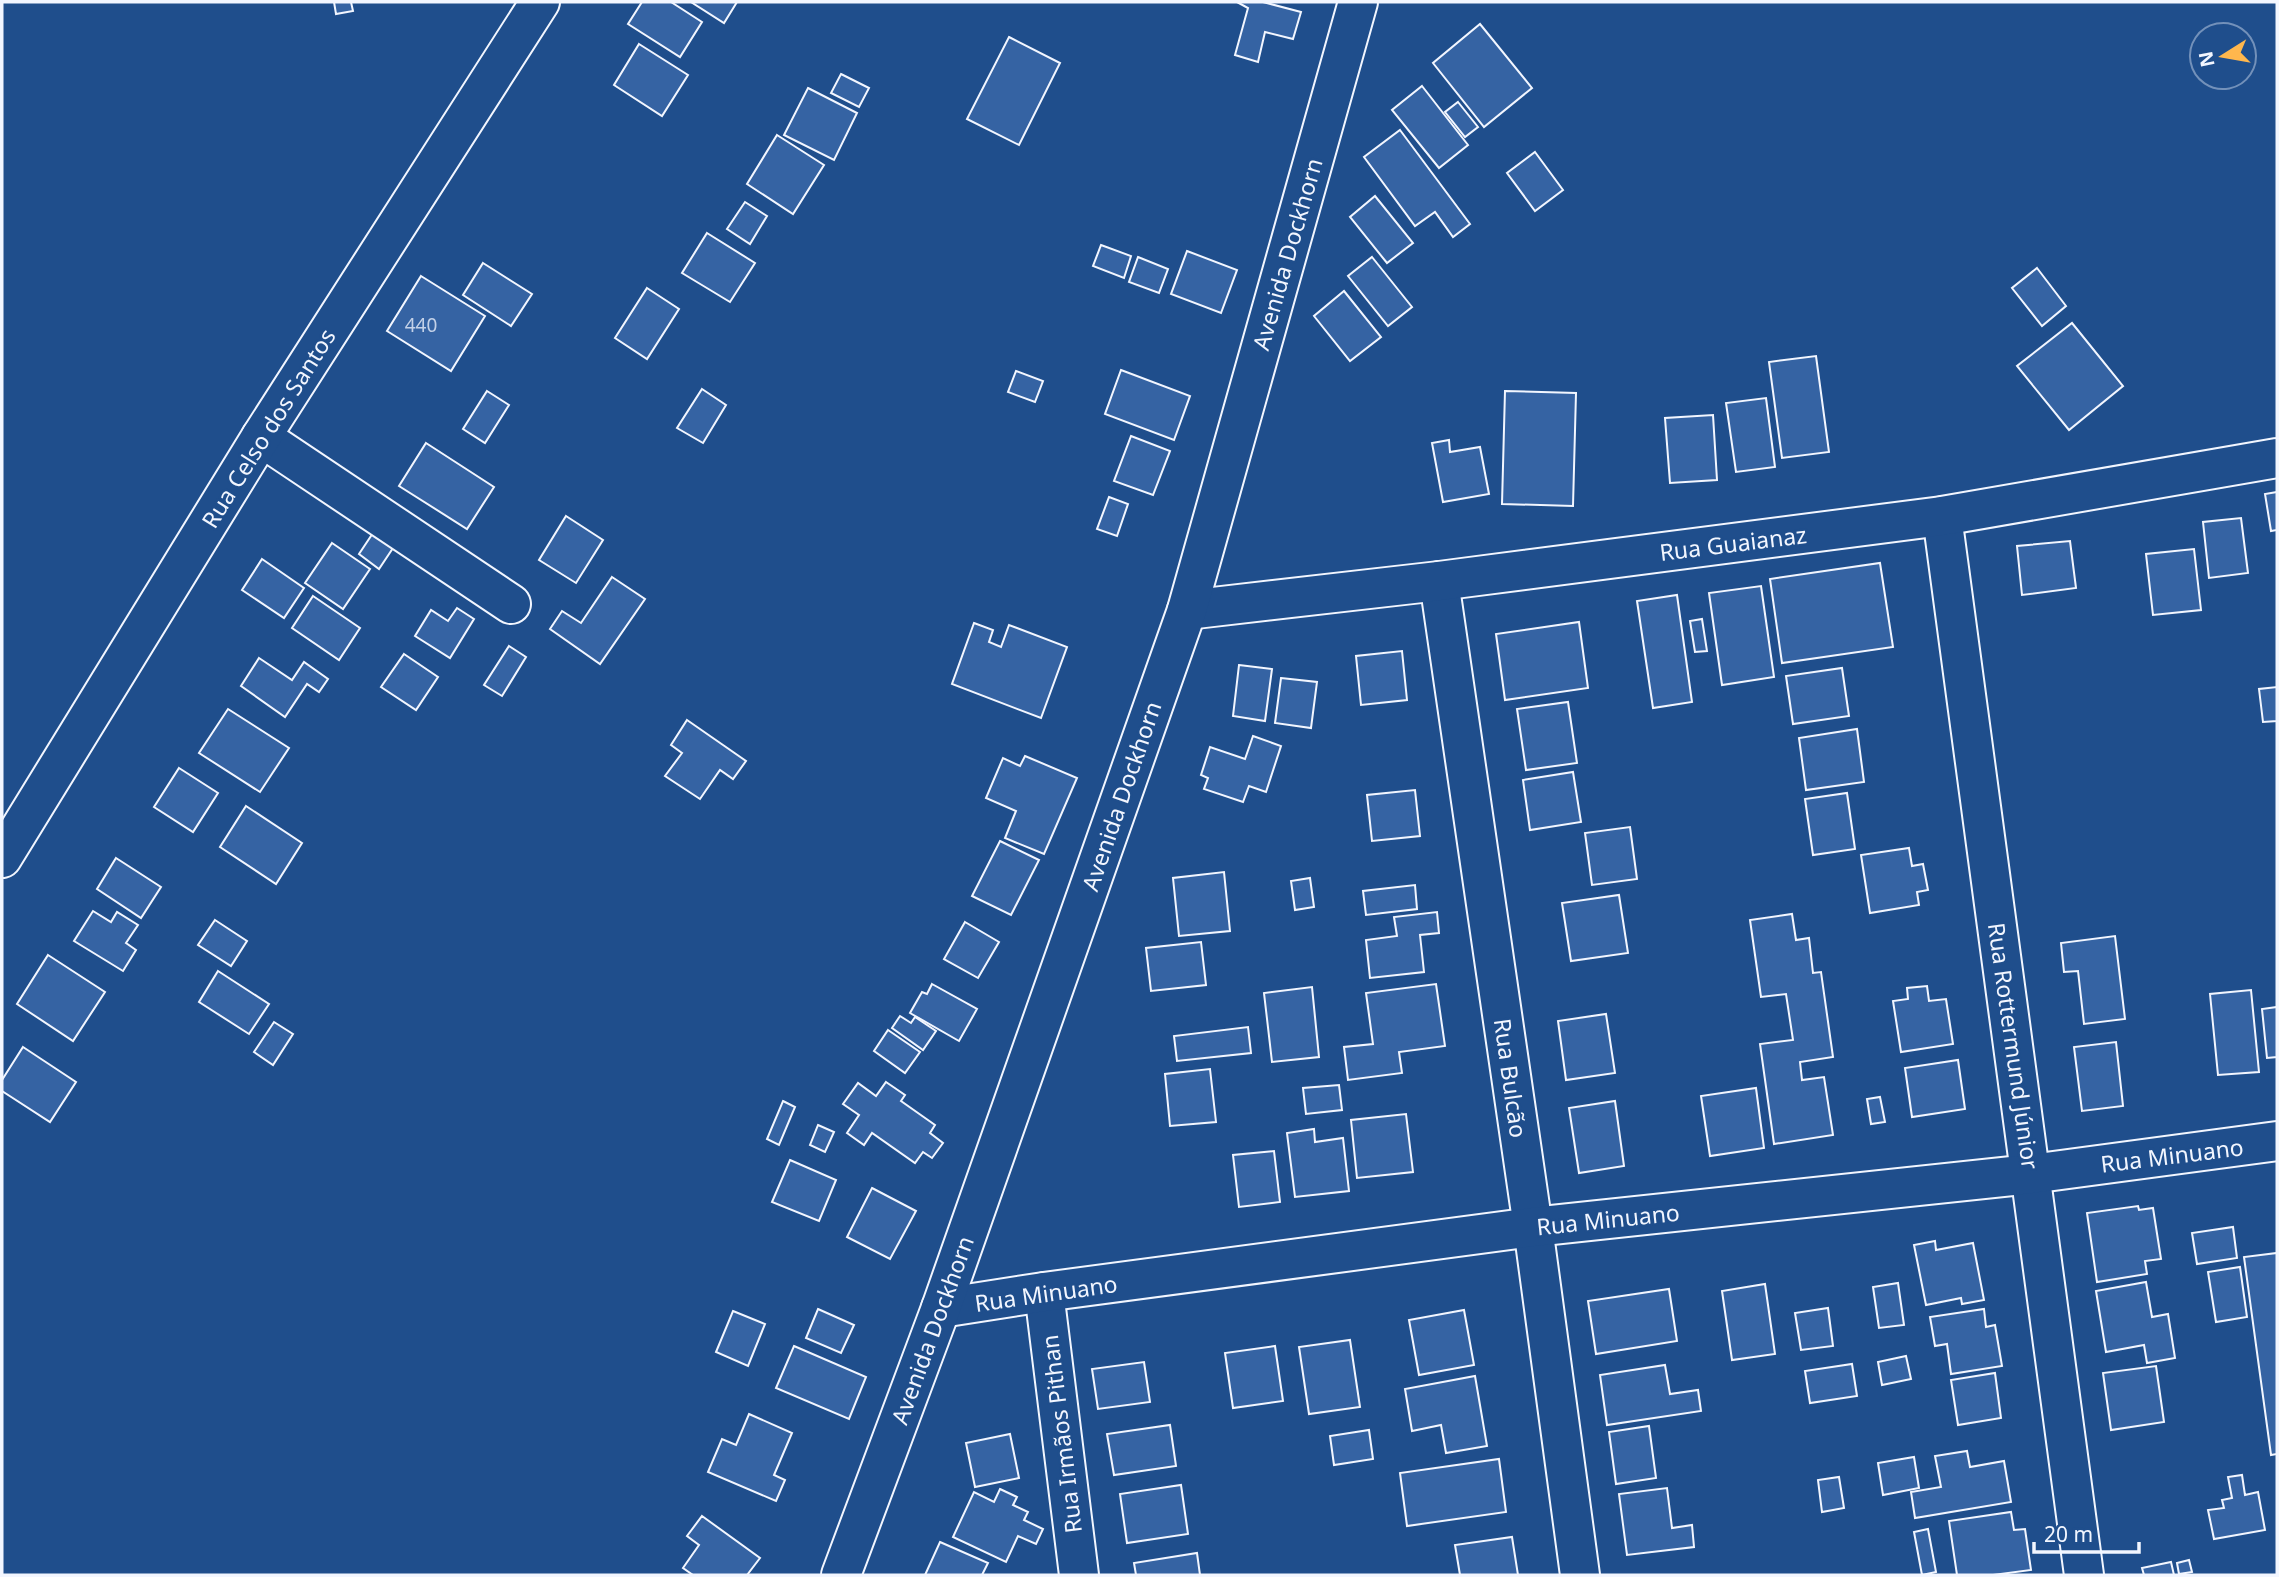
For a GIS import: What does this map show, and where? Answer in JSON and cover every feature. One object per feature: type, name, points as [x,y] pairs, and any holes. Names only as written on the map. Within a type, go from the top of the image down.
[{"type":"street","name":"Rua Celso dos Santos","points":[[2,858],[261,437],[540,2]]},
{"type":"street","name":"Avenida Dockhorn","points":[[841,1575],[941,1308],[1187,610],[1358,2]]},
{"type":"street","points":[[261,437],[511,604]]},
{"type":"street","name":"Rua Guaianaz","points":[[1187,610],[1440,581],[1942,516],[2277,458]]},
{"type":"street","name":"Rua Rottermund Júnior","points":[[1942,516],[2084,1575]]},
{"type":"street","name":"Rua Bulcão","points":[[1440,581],[1580,1575]]},
{"type":"street","name":"Rua Minuano","points":[[941,1308],[1533,1227],[2031,1174],[2277,1142]]},
{"type":"street","name":"Rua Irmãos Pithan","points":[[1044,1292],[1079,1575]]},
{"type":"building","points":[[334,2],[351,2],[353,11],[336,14]]},
{"type":"building","points":[[642,2],[671,2],[702,22],[680,57],[628,24]]},
{"type":"building","points":[[691,2],[737,2],[724,23]]},
{"type":"building","points":[[1237,2],[1263,2],[1301,12],[1293,39],[1265,32],[1258,62],[1235,55],[1248,8]]},
{"type":"building","points":[[1480,24],[1532,88],[1484,127],[1433,63]]},
{"type":"building","points":[[1009,37],[1060,63],[1019,145],[967,119]]},
{"type":"building","points":[[639,44],[688,75],[662,116],[614,85]]},
{"type":"building","points":[[841,74],[869,88],[859,107],[831,93]]},
{"type":"building","points":[[1422,86],[1468,145],[1439,168],[1392,110]]},
{"type":"building","points":[[808,88],[857,113],[834,160],[784,135]]},
{"type":"building","points":[[1458,102],[1478,127],[1465,137],[1445,112]]},
{"type":"building","points":[[1400,130],[1470,224],[1453,237],[1435,212],[1415,226],[1364,157]]},
{"type":"building","points":[[777,135],[824,165],[793,214],[747,184]]},
{"type":"building","points":[[1535,152],[1563,190],[1535,211],[1507,173]]},
{"type":"building","points":[[1375,196],[1413,243],[1387,263],[1350,217]]},
{"type":"building","points":[[745,202],[767,216],[750,244],[727,229]]},
{"type":"building","points":[[707,233],[755,263],[730,302],[682,273]]},
{"type":"building","points":[[1101,245],[1131,256],[1124,278],[1093,266]]},
{"type":"building","points":[[1187,251],[1237,270],[1221,313],[1171,294]]},
{"type":"building","points":[[1138,257],[1168,269],[1159,293],[1129,282]]},
{"type":"building","points":[[1372,257],[1412,307],[1388,326],[1348,276]]},
{"type":"building","points":[[483,263],[532,294],[511,326],[463,295]]},
{"type":"building","points":[[2037,268],[2066,306],[2042,326],[2012,288]]},
{"type":"building","points":[[421,276],[485,316],[451,371],[387,331]]},
{"type":"building","points":[[647,288],[679,309],[647,359],[615,338]]},
{"type":"building","points":[[1344,291],[1381,337],[1350,361],[1314,316]]},
{"type":"building","points":[[2072,323],[2123,386],[2069,430],[2017,366]]},
{"type":"building","points":[[1816,356],[1829,452],[1782,458],[1769,362]]},
{"type":"building","points":[[1121,370],[1190,396],[1174,440],[1105,414]]},
{"type":"building","points":[[1016,371],[1043,381],[1035,402],[1008,392]]},
{"type":"building","points":[[702,389],[726,405],[703,443],[677,428]]},
{"type":"building","points":[[487,391],[509,405],[485,443],[463,429]]},
{"type":"building","points":[[1505,391],[1576,393],[1573,506],[1502,504]]},
{"type":"building","points":[[1766,398],[1775,467],[1736,472],[1726,403]]},
{"type":"building","points":[[1713,415],[1717,480],[1670,483],[1665,418]]},
{"type":"building","points":[[1131,436],[1170,451],[1153,495],[1114,481]]},
{"type":"building","points":[[1449,440],[1450,452],[1480,447],[1489,494],[1443,502],[1432,443]]},
{"type":"building","points":[[426,443],[494,487],[467,529],[399,486]]},
{"type":"building","points":[[2277,492],[2277,530],[2271,531],[2265,494]]},
{"type":"building","points":[[1109,497],[1128,504],[1117,536],[1097,529]]},
{"type":"building","points":[[566,516],[603,540],[576,583],[539,560]]},
{"type":"building","points":[[2241,518],[2248,573],[2209,578],[2203,522]]},
{"type":"building","points":[[381,521],[401,536],[379,569],[359,554]]},
{"type":"building","points":[[2070,541],[2076,588],[2022,595],[2017,546]]},
{"type":"building","points":[[332,543],[370,569],[343,609],[305,583]]},
{"type":"building","points":[[2194,549],[2201,610],[2153,615],[2146,554]]},
{"type":"building","points":[[262,559],[304,588],[284,618],[242,590]]},
{"type":"building","points":[[1880,563],[1893,647],[1782,663],[1770,579]]},
{"type":"building","points":[[612,577],[645,599],[600,664],[550,629],[562,611],[581,623]]},
{"type":"building","points":[[1761,586],[1774,677],[1722,685],[1709,593]]},
{"type":"building","points":[[1677,595],[1692,702],[1653,708],[1637,601]]},
{"type":"building","points":[[313,596],[360,628],[339,660],[292,628]]},
{"type":"building","points":[[457,608],[474,619],[450,658],[415,636],[431,610],[448,621]]},
{"type":"building","points":[[1702,619],[1707,651],[1695,652],[1690,621]]},
{"type":"building","points":[[1579,622],[1588,688],[1505,700],[1496,634]]},
{"type":"building","points":[[974,623],[993,630],[989,642],[1001,647],[1009,625],[1067,647],[1041,718],[952,684]]},
{"type":"building","points":[[509,646],[526,657],[502,696],[484,685]]},
{"type":"building","points":[[1402,651],[1407,700],[1361,705],[1356,656]]},
{"type":"building","points":[[404,654],[438,677],[416,710],[381,687]]},
{"type":"building","points":[[259,658],[292,680],[304,662],[328,679],[319,692],[307,684],[285,717],[241,686]]},
{"type":"building","points":[[1239,665],[1272,669],[1265,721],[1233,716]]},
{"type":"building","points":[[1842,668],[1849,716],[1793,724],[1786,676]]},
{"type":"building","points":[[1281,678],[1317,682],[1311,728],[1275,723]]},
{"type":"building","points":[[2277,687],[2277,721],[2263,722],[2259,689]]},
{"type":"building","points":[[1568,702],[1577,763],[1526,770],[1517,709]]},
{"type":"building","points":[[228,709],[289,748],[260,792],[199,753]]},
{"type":"building","points":[[687,720],[746,761],[733,779],[720,770],[700,799],[665,776],[682,753],[671,745]]},
{"type":"building","points":[[1857,729],[1864,782],[1806,790],[1799,738]]},
{"type":"building","points":[[1253,736],[1281,746],[1266,792],[1249,786],[1243,802],[1204,789],[1208,778],[1201,775],[1210,747],[1245,759]]},
{"type":"building","points":[[1025,756],[1077,778],[1044,854],[1005,838],[1016,811],[986,798],[1003,758],[1020,766]]},
{"type":"building","points":[[179,768],[218,793],[193,832],[154,807]]},
{"type":"building","points":[[1573,772],[1581,822],[1530,830],[1523,780]]},
{"type":"building","points":[[1415,790],[1420,836],[1372,841],[1367,795]]},
{"type":"building","points":[[1847,793],[1855,849],[1813,855],[1805,799]]},
{"type":"building","points":[[246,806],[302,843],[276,884],[220,847]]},
{"type":"building","points":[[1630,827],[1637,879],[1592,885],[1585,833]]},
{"type":"building","points":[[1000,841],[1039,860],[1011,915],[972,896]]},
{"type":"building","points":[[1909,848],[1912,866],[1923,864],[1928,890],[1917,892],[1919,905],[1870,913],[1861,855]]},
{"type":"building","points":[[116,858],[161,887],[141,918],[97,889]]},
{"type":"building","points":[[1224,872],[1230,931],[1179,936],[1173,878]]},
{"type":"building","points":[[1310,878],[1314,907],[1295,910],[1291,881]]},
{"type":"building","points":[[1415,885],[1417,909],[1366,915],[1363,891]]},
{"type":"building","points":[[1619,895],[1628,953],[1571,961],[1562,903]]},
{"type":"building","points":[[93,911],[111,922],[117,912],[138,925],[126,943],[136,950],[123,971],[74,941]]},
{"type":"building","points":[[1437,912],[1439,933],[1420,935],[1424,972],[1370,978],[1366,940],[1397,936],[1394,917]]},
{"type":"building","points":[[1792,914],[1796,940],[1809,938],[1813,973],[1821,972],[1833,1057],[1800,1062],[1802,1080],[1824,1077],[1833,1135],[1774,1144],[1760,1044],[1793,1040],[1786,994],[1761,997],[1750,920]]},
{"type":"building","points":[[215,920],[247,941],[231,966],[198,945]]},
{"type":"building","points":[[965,922],[999,942],[978,978],[944,959]]},
{"type":"building","points":[[2115,936],[2125,1019],[2084,1024],[2078,971],[2064,972],[2061,943]]},
{"type":"building","points":[[1201,942],[1206,985],[1151,991],[1146,948]]},
{"type":"building","points":[[48,955],[105,992],[73,1041],[17,1004]]},
{"type":"building","points":[[218,971],[269,1004],[249,1034],[199,1002]]},
{"type":"building","points":[[932,984],[977,1009],[959,1041],[910,1013],[922,992],[927,994]]},
{"type":"building","points":[[1436,984],[1445,1046],[1399,1052],[1402,1073],[1348,1080],[1344,1047],[1373,1044],[1366,993]]},
{"type":"building","points":[[1927,986],[1929,1001],[1946,999],[1953,1044],[1901,1052],[1893,1001],[1908,999],[1907,988]]},
{"type":"building","points":[[1312,987],[1319,1057],[1272,1062],[1264,993]]},
{"type":"building","points":[[2251,990],[2259,1072],[2218,1075],[2210,994]]},
{"type":"building","points":[[2277,1007],[2277,1057],[2267,1058],[2262,1009]]},
{"type":"building","points":[[1606,1014],[1615,1073],[1566,1080],[1558,1021]]},
{"type":"building","points":[[900,1016],[911,1023],[915,1017],[936,1031],[923,1050],[892,1028]]},
{"type":"building","points":[[274,1022],[293,1034],[273,1065],[254,1052]]},
{"type":"building","points":[[1248,1027],[1251,1053],[1177,1061],[1174,1036]]},
{"type":"building","points":[[888,1030],[920,1052],[905,1073],[874,1051]]},
{"type":"building","points":[[2116,1042],[2123,1106],[2082,1111],[2074,1047]]},
{"type":"building","points":[[23,1047],[76,1082],[50,1122],[2,1091],[2,1080]]},
{"type":"building","points":[[1958,1060],[1965,1109],[1912,1117],[1905,1068]]},
{"type":"building","points":[[1210,1069],[1216,1122],[1170,1126],[1165,1074]]},
{"type":"building","points":[[886,1082],[905,1095],[901,1101],[935,1125],[930,1133],[943,1143],[932,1158],[923,1152],[915,1163],[872,1133],[864,1145],[847,1133],[859,1115],[843,1104],[858,1083],[876,1096]]},
{"type":"building","points":[[1339,1085],[1342,1110],[1306,1114],[1303,1088]]},
{"type":"building","points":[[1756,1088],[1764,1148],[1710,1156],[1701,1096]]},
{"type":"building","points":[[1880,1097],[1885,1122],[1871,1124],[1867,1099]]},
{"type":"building","points":[[783,1101],[795,1107],[779,1145],[767,1139]]},
{"type":"building","points":[[1615,1101],[1624,1166],[1579,1173],[1569,1108]]},
{"type":"building","points":[[1406,1114],[1413,1172],[1357,1178],[1351,1120]]},
{"type":"building","points":[[818,1125],[834,1132],[825,1152],[810,1145]]},
{"type":"building","points":[[1314,1129],[1315,1142],[1343,1138],[1349,1191],[1295,1197],[1287,1133]]},
{"type":"building","points":[[1274,1151],[1280,1202],[1239,1207],[1233,1155]]},
{"type":"building","points":[[790,1160],[836,1180],[819,1221],[772,1202]]},
{"type":"building","points":[[872,1188],[916,1211],[890,1259],[847,1237]]},
{"type":"building","points":[[2138,1206],[2139,1210],[2153,1208],[2161,1259],[2145,1261],[2147,1274],[2097,1282],[2087,1213]]},
{"type":"building","points":[[2233,1227],[2237,1258],[2197,1264],[2192,1233]]},
{"type":"building","points":[[1935,1241],[1936,1250],[1973,1243],[1984,1300],[1962,1304],[1961,1298],[1926,1305],[1914,1245]]},
{"type":"building","points":[[2277,1253],[2277,1454],[2271,1455],[2244,1257]]},
{"type":"building","points":[[2240,1267],[2247,1317],[2216,1322],[2208,1272]]},
{"type":"building","points":[[2146,1282],[2152,1317],[2168,1314],[2175,1358],[2147,1363],[2144,1345],[2106,1352],[2096,1291]]},
{"type":"building","points":[[1898,1283],[1904,1325],[1879,1328],[1873,1287]]},
{"type":"building","points":[[1765,1284],[1775,1354],[1732,1360],[1722,1291]]},
{"type":"building","points":[[1669,1289],[1677,1341],[1596,1354],[1588,1301]]},
{"type":"building","points":[[1828,1308],[1833,1346],[1801,1350],[1795,1313]]},
{"type":"building","points":[[818,1309],[854,1325],[841,1353],[806,1338]]},
{"type":"building","points":[[1984,1309],[1986,1327],[1995,1325],[2002,1366],[1951,1374],[1947,1344],[1935,1346],[1930,1317]]},
{"type":"building","points":[[1464,1310],[1474,1365],[1419,1375],[1409,1320]]},
{"type":"building","points":[[733,1311],[765,1324],[748,1366],[716,1352]]},
{"type":"building","points":[[1350,1340],[1360,1407],[1309,1414],[1299,1347]]},
{"type":"building","points":[[794,1346],[866,1377],[849,1419],[776,1388]]},
{"type":"building","points":[[1275,1346],[1283,1401],[1233,1408],[1225,1353]]},
{"type":"building","points":[[1906,1356],[1911,1379],[1882,1385],[1878,1362]]},
{"type":"building","points":[[1144,1362],[1150,1402],[1098,1409],[1092,1369]]},
{"type":"building","points":[[1852,1364],[1857,1396],[1810,1403],[1805,1371]]},
{"type":"building","points":[[1665,1365],[1670,1394],[1698,1390],[1701,1411],[1607,1425],[1600,1375]]},
{"type":"building","points":[[2156,1366],[2164,1422],[2111,1430],[2103,1373]]},
{"type":"building","points":[[1995,1373],[2001,1418],[1958,1425],[1951,1380]]},
{"type":"building","points":[[1475,1376],[1487,1446],[1446,1453],[1441,1425],[1412,1431],[1405,1389]]},
{"type":"building","points":[[749,1414],[792,1433],[774,1475],[785,1480],[776,1501],[708,1472],[722,1439],[736,1445]]},
{"type":"building","points":[[1170,1425],[1176,1466],[1114,1475],[1107,1434]]},
{"type":"building","points":[[1649,1426],[1656,1478],[1616,1484],[1609,1432]]},
{"type":"building","points":[[1369,1430],[1373,1459],[1334,1465],[1330,1436]]},
{"type":"building","points":[[1010,1434],[1019,1478],[975,1487],[966,1443]]},
{"type":"building","points":[[1967,1451],[1970,1467],[2004,1461],[2011,1502],[1915,1518],[1911,1492],[1941,1487],[1935,1456]]},
{"type":"building","points":[[1914,1457],[1919,1488],[1883,1495],[1878,1463]]},
{"type":"building","points":[[1499,1459],[1506,1512],[1407,1526],[1400,1473]]},
{"type":"building","points":[[2242,1475],[2245,1495],[2258,1492],[2265,1530],[2214,1539],[2208,1510],[2224,1508],[2222,1500],[2232,1498],[2228,1477]]},
{"type":"building","points":[[1839,1477],[1844,1508],[1822,1512],[1818,1480]]},
{"type":"building","points":[[1181,1485],[1188,1534],[1127,1543],[1120,1494]]},
{"type":"building","points":[[1667,1488],[1672,1528],[1692,1525],[1694,1547],[1627,1555],[1619,1494]]},
{"type":"building","points":[[1000,1489],[1017,1497],[1013,1505],[1028,1512],[1024,1520],[1043,1529],[1036,1544],[1018,1536],[1006,1562],[953,1537],[974,1492],[994,1502]]},
{"type":"building","points":[[2011,1512],[2014,1530],[2025,1529],[2031,1570],[1993,1575],[1957,1575],[1949,1521]]},
{"type":"building","points":[[702,1516],[760,1558],[747,1575],[693,1575],[683,1568],[699,1545],[687,1536]]},
{"type":"building","points":[[1928,1529],[1936,1572],[1922,1575],[1914,1532]]},
{"type":"building","points":[[1512,1537],[1518,1575],[1460,1575],[1455,1545]]},
{"type":"building","points":[[940,1542],[988,1563],[982,1575],[925,1575]]},
{"type":"building","points":[[1197,1553],[1200,1575],[1136,1575],[1134,1563]]},
{"type":"building","points":[[2189,1560],[2192,1572],[2179,1574],[2177,1563]]},
{"type":"building","points":[[2171,1562],[2174,1575],[2144,1575],[2142,1568]]}]
